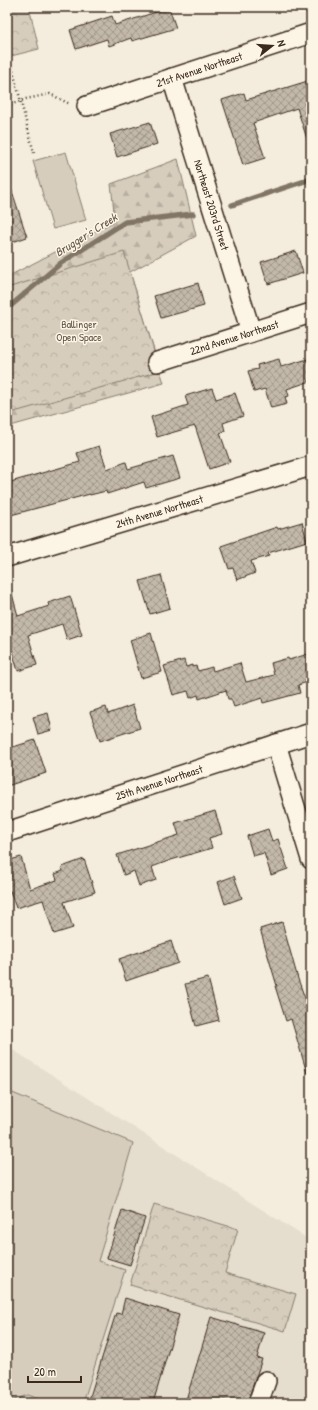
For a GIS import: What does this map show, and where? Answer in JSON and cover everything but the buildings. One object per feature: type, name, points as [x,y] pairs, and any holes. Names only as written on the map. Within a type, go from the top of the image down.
[{"type":"street","name":"21st Avenue Northeast","points":[[87,106],[311,33]]},
{"type":"street","name":"Northeast 203rd Street","points":[[172,78],[251,332]]},
{"type":"street","name":"22nd Avenue Northeast","points":[[158,362],[311,313]]},
{"type":"street","name":"24th Avenue Northeast","points":[[7,557],[311,466]]},
{"type":"street","name":"25th Avenue Northeast","points":[[7,832],[311,733]]},
{"type":"street","points":[[276,744],[311,860]]},
{"type":"street","points":[[258,1403],[266,1381]]},
{"type":"path","points":[[12,67],[34,153]]},
{"type":"path","points":[[7,106],[50,94],[84,111],[87,106]]},
{"type":"shaded area","points":[[7,1046],[311,1241],[311,1403],[7,1403]]},
{"type":"green space","points":[[7,7],[29,7],[39,49],[7,57]]},
{"type":"green space","points":[[66,152],[86,220],[53,229],[33,161]]},
{"type":"green space","name":"Ballinger Open Space","points":[[178,159],[196,236],[130,272],[164,383],[7,427],[7,277],[115,221],[111,184]]},
{"type":"green space","name":"Ballinger Open Space","points":[[124,252],[160,371],[7,414],[7,288]]},
{"type":"green space","points":[[10,1092],[133,1143],[98,1261],[125,1270],[83,1403],[50,1403],[27,1395],[12,1401],[7,1393],[7,1101]]},
{"type":"green space","points":[[154,1204],[238,1229],[225,1273],[296,1294],[285,1331],[130,1285]]},
{"type":"waterway","name":"Brugger's Creek","points":[[232,205],[311,179]]},
{"type":"waterway","name":"Brugger's Creek","points":[[7,309],[61,263],[125,222],[193,214]]}]
